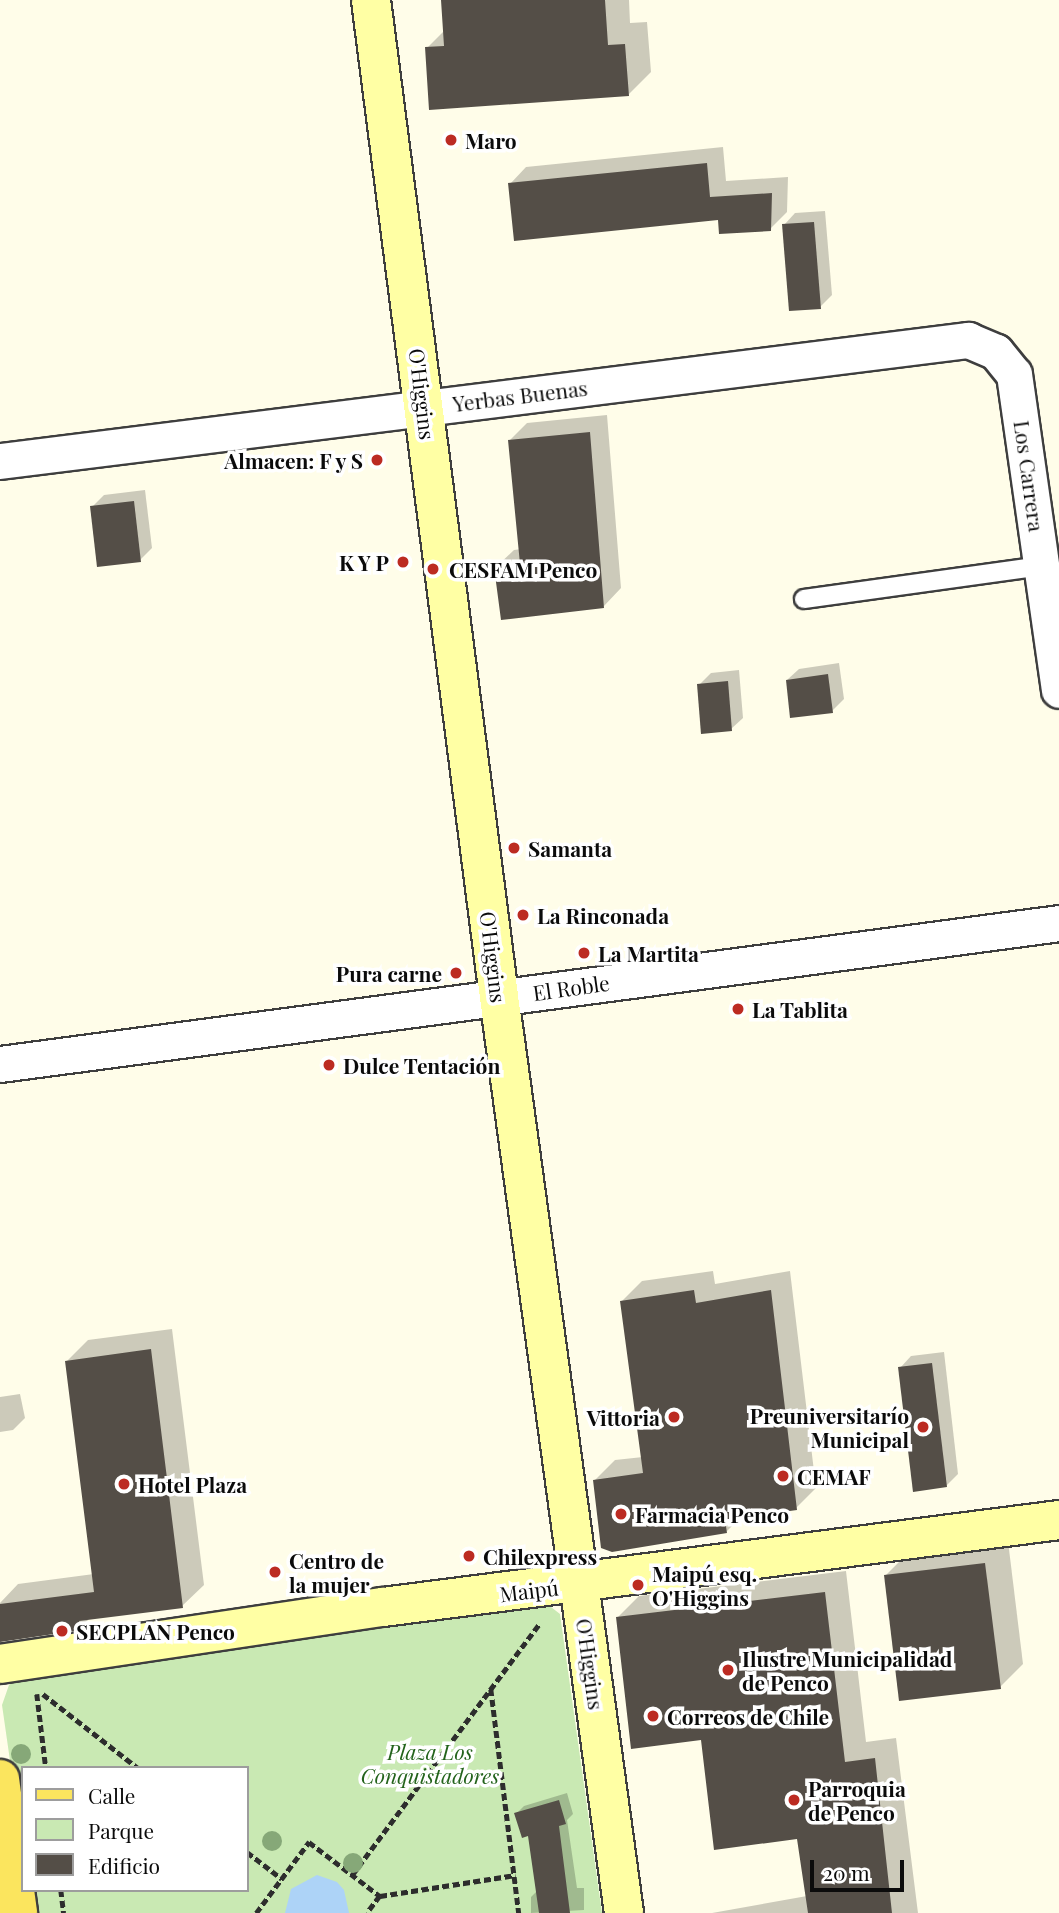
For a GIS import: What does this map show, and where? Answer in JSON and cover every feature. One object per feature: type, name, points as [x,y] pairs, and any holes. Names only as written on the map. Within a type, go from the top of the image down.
[{"type":"main road","points":[[0,1779],[18,1913]]},
{"type":"street","name":"O'Higgins","points":[[371,0],[499,997],[624,1913]]},
{"type":"street","name":"Yerbas Buenas","points":[[0,461],[952,339],[968,340],[996,352]]},
{"type":"street","name":"Los Carrera","points":[[996,352],[1014,373],[1020,399],[1059,691]]},
{"type":"street","name":"El Roble","points":[[0,1064],[1059,923]]},
{"type":"street","name":"Maipú","points":[[0,1664],[383,1607],[1059,1520]]},
{"type":"lane","points":[[804,599],[1042,566]]},
{"type":"path","points":[[352,1875],[544,1619],[530,1621]]},
{"type":"path","points":[[36,1689],[50,1687]]},
{"type":"path","points":[[36,1689],[46,1766]]},
{"type":"path","points":[[36,1689],[135,1766]]},
{"type":"path","points":[[491,1689],[519,1913]]},
{"type":"path","points":[[256,1913],[309,1843],[380,1896]]},
{"type":"path","points":[[248,1853],[282,1879]]},
{"type":"path","points":[[367,1913],[380,1896],[514,1875]]},
{"type":"path","points":[[61,1892],[64,1913]]},
{"type":"green space","name":"Plaza Los Conquistadores","points":[[538,1597],[560,1614],[602,1913],[31,1913],[28,1892],[248,1892],[248,1766],[21,1766],[21,1837],[2,1705],[9,1685],[24,1671]]},
{"type":"water","points":[[317,1875],[337,1882],[344,1890],[349,1913],[285,1913],[291,1889]]},
{"type":"building","points":[[441,0],[605,0],[608,45],[625,44],[629,96],[429,110],[425,47],[444,46]]},
{"type":"building","points":[[707,163],[710,197],[772,193],[771,231],[719,234],[718,220],[514,241],[508,183]]},
{"type":"building","points":[[814,222],[821,309],[789,311],[782,224]]},
{"type":"building","points":[[590,432],[604,608],[501,620],[494,567],[520,564],[508,440]]},
{"type":"building","points":[[134,501],[141,562],[97,567],[90,506]]},
{"type":"building","points":[[828,674],[833,713],[790,718],[786,680]]},
{"type":"building","points":[[728,681],[732,731],[701,734],[697,684]]},
{"type":"building","points":[[694,1290],[696,1303],[771,1290],[797,1510],[725,1520],[727,1533],[612,1552],[601,1548],[593,1480],[643,1473],[620,1301]]},
{"type":"building","name":"Hotel Plaza","points":[[151,1349],[183,1608],[79,1621],[81,1630],[0,1642],[0,1604],[94,1592],[65,1361]]},
{"type":"building","name":"Preuniversitarío Municipal","points":[[932,1363],[947,1487],[913,1492],[898,1367]]},
{"type":"building","points":[[985,1563],[1001,1689],[899,1701],[884,1575]]},
{"type":"building","points":[[825,1592],[845,1762],[875,1758],[892,1913],[808,1913],[797,1839],[714,1850],[701,1740],[631,1749],[616,1617]]},
{"type":"building","points":[[559,1800],[566,1824],[559,1826],[570,1913],[539,1913],[528,1836],[522,1838],[514,1813]]},
{"type":"place","name":"Maro","points":[[451,140]]},
{"type":"place","name":"Almacen: F y S","points":[[377,460]]},
{"type":"place","name":"K Y P","points":[[403,562]]},
{"type":"place","name":"CESFAM Penco","points":[[433,569]]},
{"type":"place","name":"Samanta","points":[[514,848]]},
{"type":"place","name":"La Rinconada","points":[[523,915]]},
{"type":"place","name":"La Martita","points":[[584,953]]},
{"type":"place","name":"Pura carne","points":[[456,973]]},
{"type":"place","name":"La Tablita","points":[[738,1009]]},
{"type":"place","name":"Dulce Tentación","points":[[329,1065]]},
{"type":"place","name":"Vittoria","points":[[674,1417]]},
{"type":"place","name":"Preuniversitarío Municipal","points":[[923,1427]]},
{"type":"place","name":"CEMAF","points":[[783,1476]]},
{"type":"place","name":"Hotel Plaza","points":[[124,1484]]},
{"type":"place","name":"Farmacia Penco","points":[[621,1514]]},
{"type":"place","name":"Chilexpress","points":[[469,1556]]},
{"type":"place","name":"Centro de la mujer","points":[[275,1572]]},
{"type":"place","name":"Maipú esq. O'Higgins","points":[[638,1585]]},
{"type":"place","name":"SECPLAN Penco","points":[[62,1631]]},
{"type":"place","name":"Ilustre Municipalidad de Penco","points":[[728,1670]]},
{"type":"place","name":"Correos de Chile","points":[[653,1716]]},
{"type":"place","name":"Parroquia de Penco","points":[[794,1800]]}]
